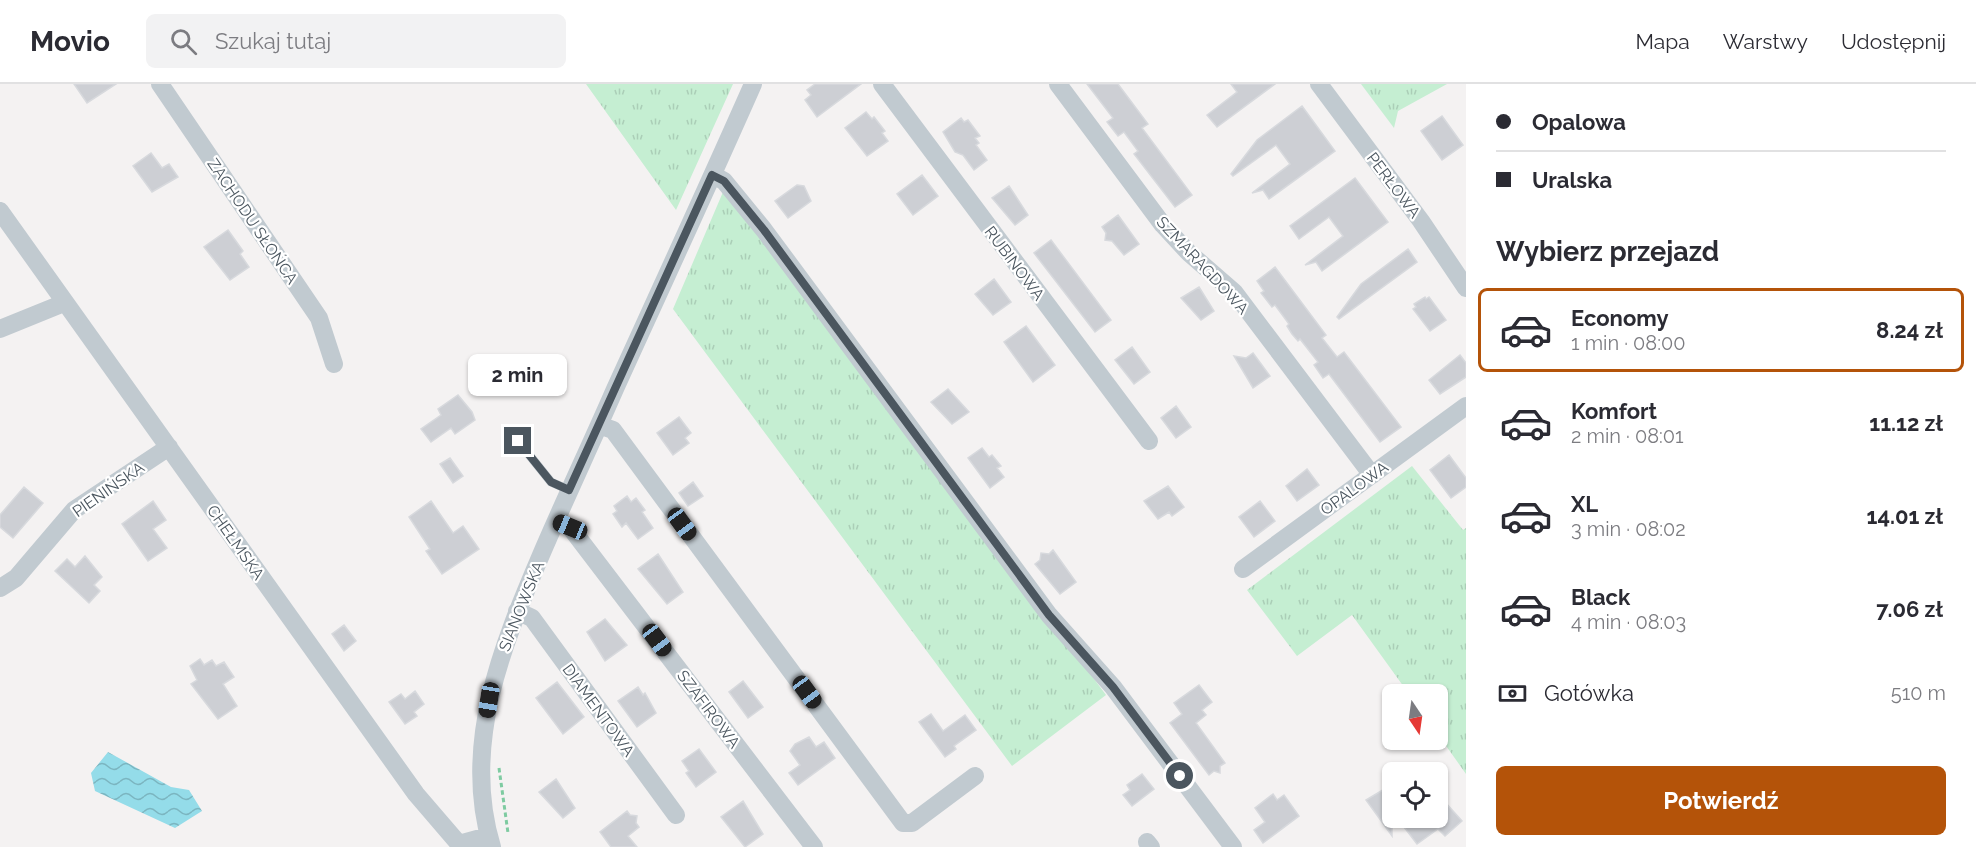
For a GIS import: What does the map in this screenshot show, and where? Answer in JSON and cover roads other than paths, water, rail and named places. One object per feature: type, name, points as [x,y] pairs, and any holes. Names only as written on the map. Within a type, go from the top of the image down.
[{"type":"street","name":"ZACHODU SŁOŃCA","points":[[160,84],[319,318],[334,364]]},
{"type":"street","name":"SIANOWSKA","points":[[490,842],[482,796],[481,748],[489,700],[502,649],[569,490],[753,84]]},
{"type":"street","name":"RUBINOWA","points":[[882,84],[1149,441]]},
{"type":"street","name":"SZMARAGDOWA","points":[[1058,84],[1163,225],[1189,253],[1234,292],[1372,475]]},
{"type":"street","name":"PERŁOWA","points":[[1319,84],[1421,221],[1466,288]]},
{"type":"street","points":[[712,175],[724,181],[764,230],[1049,615],[1113,687],[1233,847]]},
{"type":"street","name":"CHEŁMSKA","points":[[0,210],[6,232],[64,303],[416,794],[458,846],[490,842]]},
{"type":"street","points":[[0,329],[64,303]]},
{"type":"street","name":"OPALOWA","points":[[1243,569],[1466,406]]},
{"type":"street","points":[[599,425],[613,430],[903,823],[912,823],[975,776]]},
{"type":"street","name":"PIENIŃSKA","points":[[0,588],[16,578],[74,510],[169,447]]},
{"type":"street","name":"SZAFIROWA","points":[[556,521],[570,527],[814,847]]},
{"type":"street","name":"DIAMENTOWA","points":[[517,611],[532,618],[676,815]]},
{"type":"lane","points":[[518,441],[551,482],[569,490]]},
{"type":"water","points":[[108,752],[171,787],[189,790],[202,811],[175,828],[95,791],[91,773]]}]
